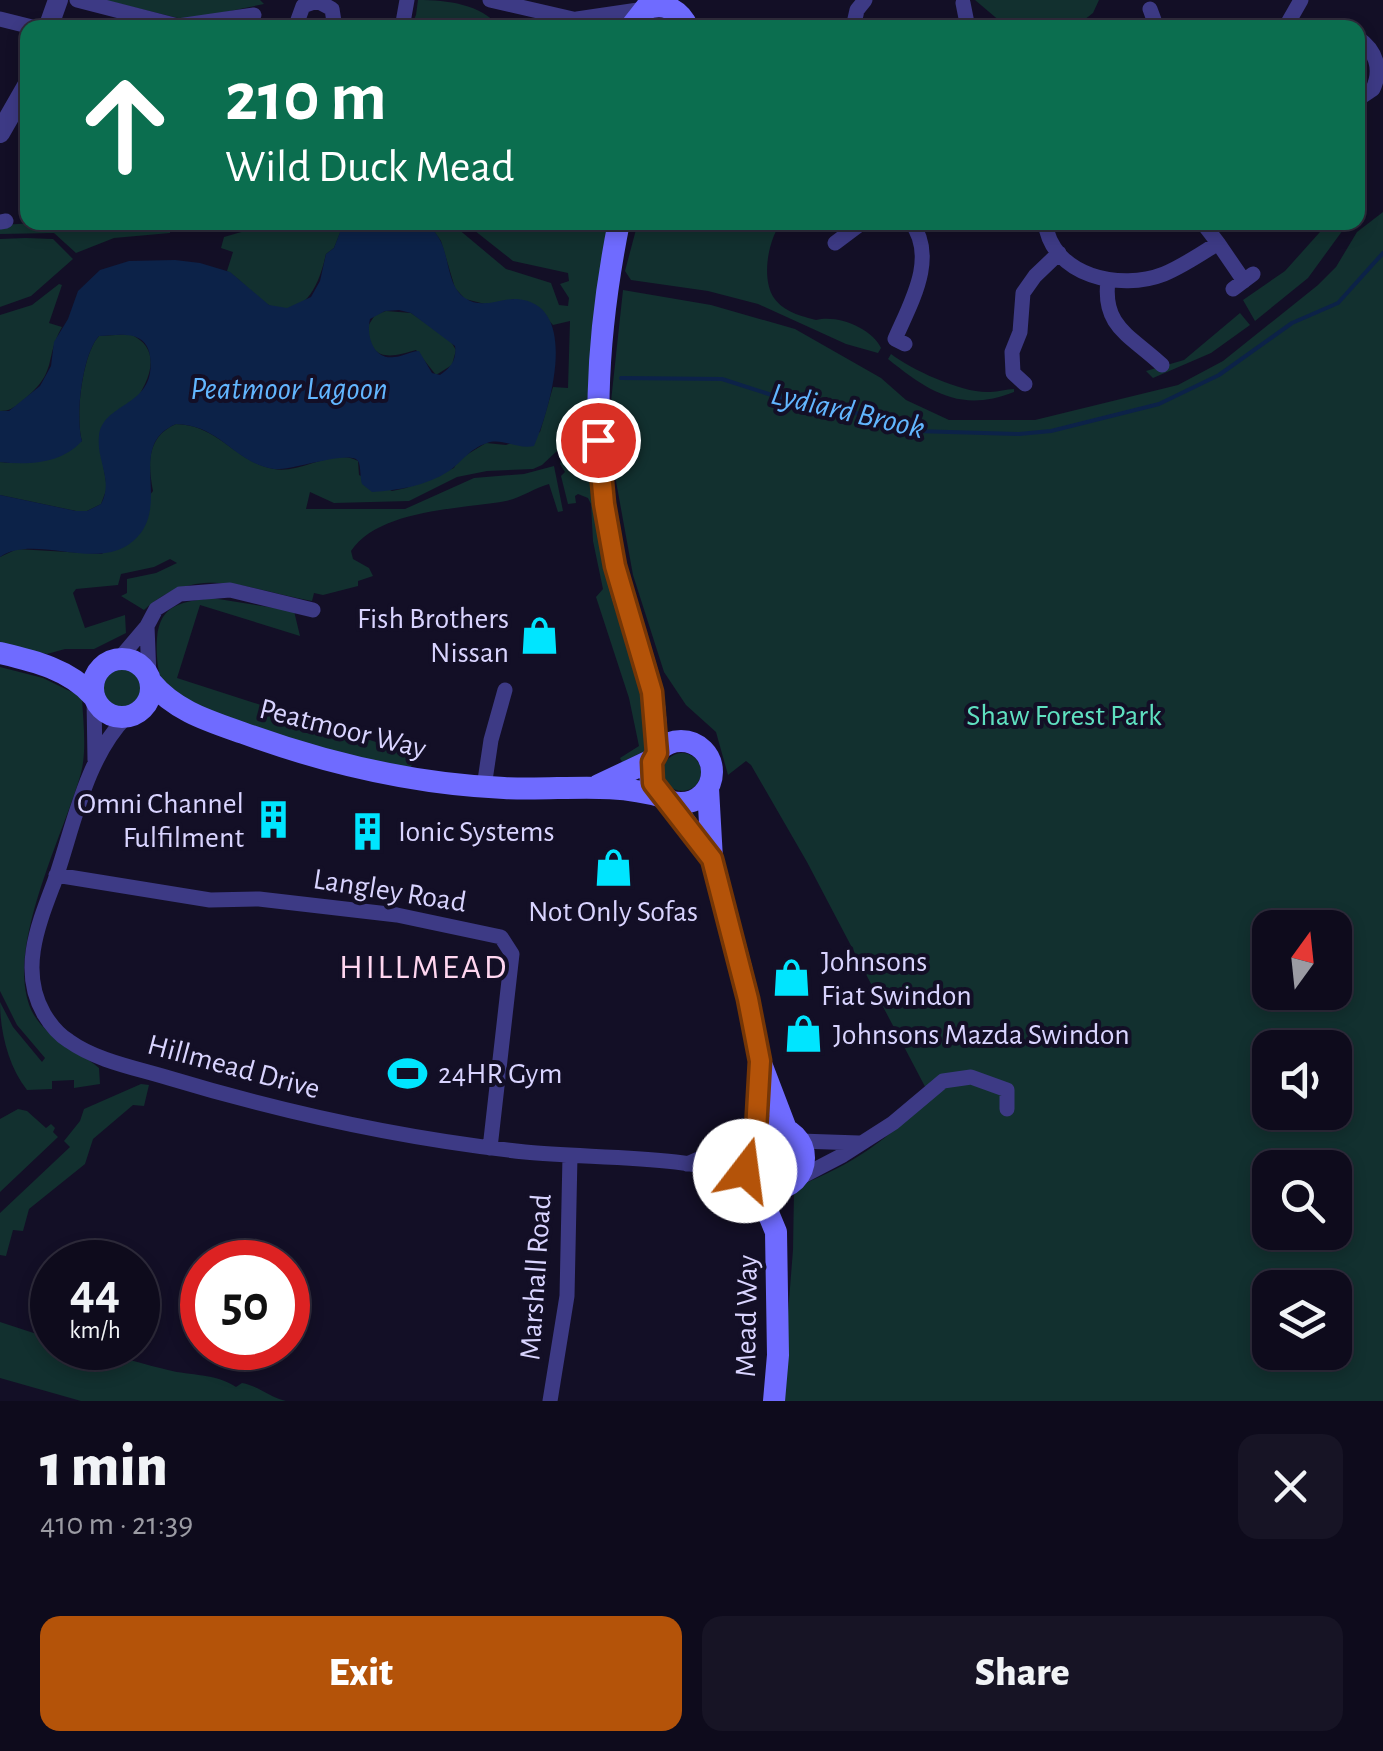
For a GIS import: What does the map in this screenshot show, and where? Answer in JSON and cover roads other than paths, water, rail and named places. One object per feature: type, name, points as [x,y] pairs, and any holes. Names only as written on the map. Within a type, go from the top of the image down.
[{"type":"main road","points":[[642,12],[669,8],[688,19]]},
{"type":"main road","points":[[618,230],[600,345],[600,476],[615,566],[652,692],[653,783],[712,859]]},
{"type":"main road","points":[[0,653],[47,664],[114,660],[140,664],[150,680],[148,703],[131,716],[106,713],[82,685],[47,664]]},
{"type":"main road","points":[[94,698],[96,674],[114,660]]},
{"type":"main road","name":"Peatmoor Way","points":[[150,680],[195,717]]},
{"type":"main road","points":[[652,692],[711,763],[708,788],[712,859],[741,968],[760,1061],[804,1161],[793,1182],[774,1189],[753,1182],[745,1171],[742,1153],[753,1134],[760,1061]]},
{"type":"main road","name":"Peatmoor Way","points":[[131,716],[195,717],[346,766],[414,780],[542,789],[599,785],[666,798]]},
{"type":"main road","points":[[655,756],[673,742],[692,743]]},
{"type":"main road","name":"Peatmoor Way","points":[[599,785],[655,756]]},
{"type":"main road","points":[[666,798],[694,800],[708,788]]},
{"type":"main road","points":[[753,1134],[776,1126],[793,1135]]},
{"type":"main road","name":"Mead Way","points":[[753,1182],[776,1232]]},
{"type":"main road","name":"Mead Way","points":[[774,1401],[778,1355],[776,1232],[793,1182]]},
{"type":"street","points":[[78,0],[155,20]]},
{"type":"street","points":[[490,0],[520,3],[573,19],[642,12]]},
{"type":"street","points":[[298,20],[303,6],[321,1],[335,14],[335,20]]},
{"type":"street","points":[[963,3],[966,20]]},
{"type":"street","points":[[1150,9],[1158,20]]},
{"type":"street","points":[[235,20],[254,15]]},
{"type":"street","points":[[1365,44],[1371,50],[1377,72],[1373,89],[1365,94]]},
{"type":"street","points":[[0,133],[20,98]]},
{"type":"street","points":[[836,243],[853,230]]},
{"type":"street","points":[[894,338],[914,294],[924,255],[915,230]]},
{"type":"street","points":[[1048,230],[1059,253],[1084,272],[1108,280],[1145,280],[1164,274],[1218,243]]},
{"type":"street","points":[[1208,230],[1243,282]]},
{"type":"street","points":[[1000,386],[1012,372],[1023,294],[1059,253]]},
{"type":"street","points":[[1108,280],[1106,304],[1111,318],[1152,363]]},
{"type":"street","points":[[1012,372],[1026,384]]},
{"type":"street","points":[[114,660],[162,605],[180,594],[244,592],[313,610]]},
{"type":"street","points":[[147,626],[150,680]]},
{"type":"street","points":[[484,787],[491,740],[505,690]]},
{"type":"street","name":"Hillmead Drive","points":[[94,698],[95,764]]},
{"type":"street","name":"Hillmead Drive","points":[[131,716],[95,764],[36,938],[31,980],[42,1012],[70,1042],[116,1061],[266,1106],[376,1130],[490,1148],[687,1164],[753,1182]]},
{"type":"street","name":"Langley Road","points":[[56,876],[210,900],[259,899],[396,915],[500,938],[512,954],[490,1148]]},
{"type":"street","points":[[793,1182],[843,1156],[893,1123],[935,1086],[952,1078],[971,1077],[1007,1090],[1006,1109]]},
{"type":"street","name":"Hillmead Drive","points":[[687,1164],[753,1134]]},
{"type":"street","points":[[793,1135],[859,1143]]},
{"type":"street","name":"Marshall Road","points":[[550,1401],[566,1296],[570,1156]]},
{"type":"water","name":"Peatmoor Lagoon","points":[[341,230],[433,230],[441,242],[455,287],[465,298],[484,303],[517,299],[537,305],[549,319],[556,362],[547,409],[534,446],[487,443],[431,480],[372,492],[362,484],[359,463],[353,458],[274,469],[248,460],[205,431],[176,424],[160,434],[153,448],[149,515],[142,531],[128,545],[97,554],[29,549],[0,557],[0,495],[76,511],[101,504],[106,487],[99,445],[103,425],[146,386],[150,356],[143,341],[123,335],[99,336],[88,357],[82,387],[82,441],[54,459],[0,462],[0,411],[9,411],[40,386],[51,366],[54,342],[78,291],[100,270],[129,261],[200,263],[230,272],[269,305],[287,308],[311,297],[320,281],[326,254],[334,248]],"holes":[[[385,311],[411,313],[455,346],[447,369],[440,375],[432,373],[419,351],[397,357],[376,351],[369,332],[370,319]]]},
{"type":"waterway","name":"Lydiard Brook","points":[[621,378],[722,379],[778,397],[880,418],[915,431],[1051,431],[1159,404],[1219,375],[1292,323],[1338,303],[1383,253]]},
{"type":"place","name":"Fish Brothers Nissan","points":[[539,635]]},
{"type":"place","name":"Omni Channel Fulfilment","points":[[274,820]]},
{"type":"place","name":"Ionic Systems","points":[[368,831]]},
{"type":"place","name":"Not Only Sofas","points":[[613,867]]},
{"type":"place","name":"Johnsons Fiat Swindon","points":[[791,978]]},
{"type":"place","name":"Johnsons Mazda Swindon","points":[[803,1034]]},
{"type":"place","name":"24HR Gym","points":[[408,1073]]},
{"type":"district","name":"HILLMEAD","points":[[424,966]]},
{"type":"park label","name":"Shaw Forest Park","points":[[1064,715]]}]
